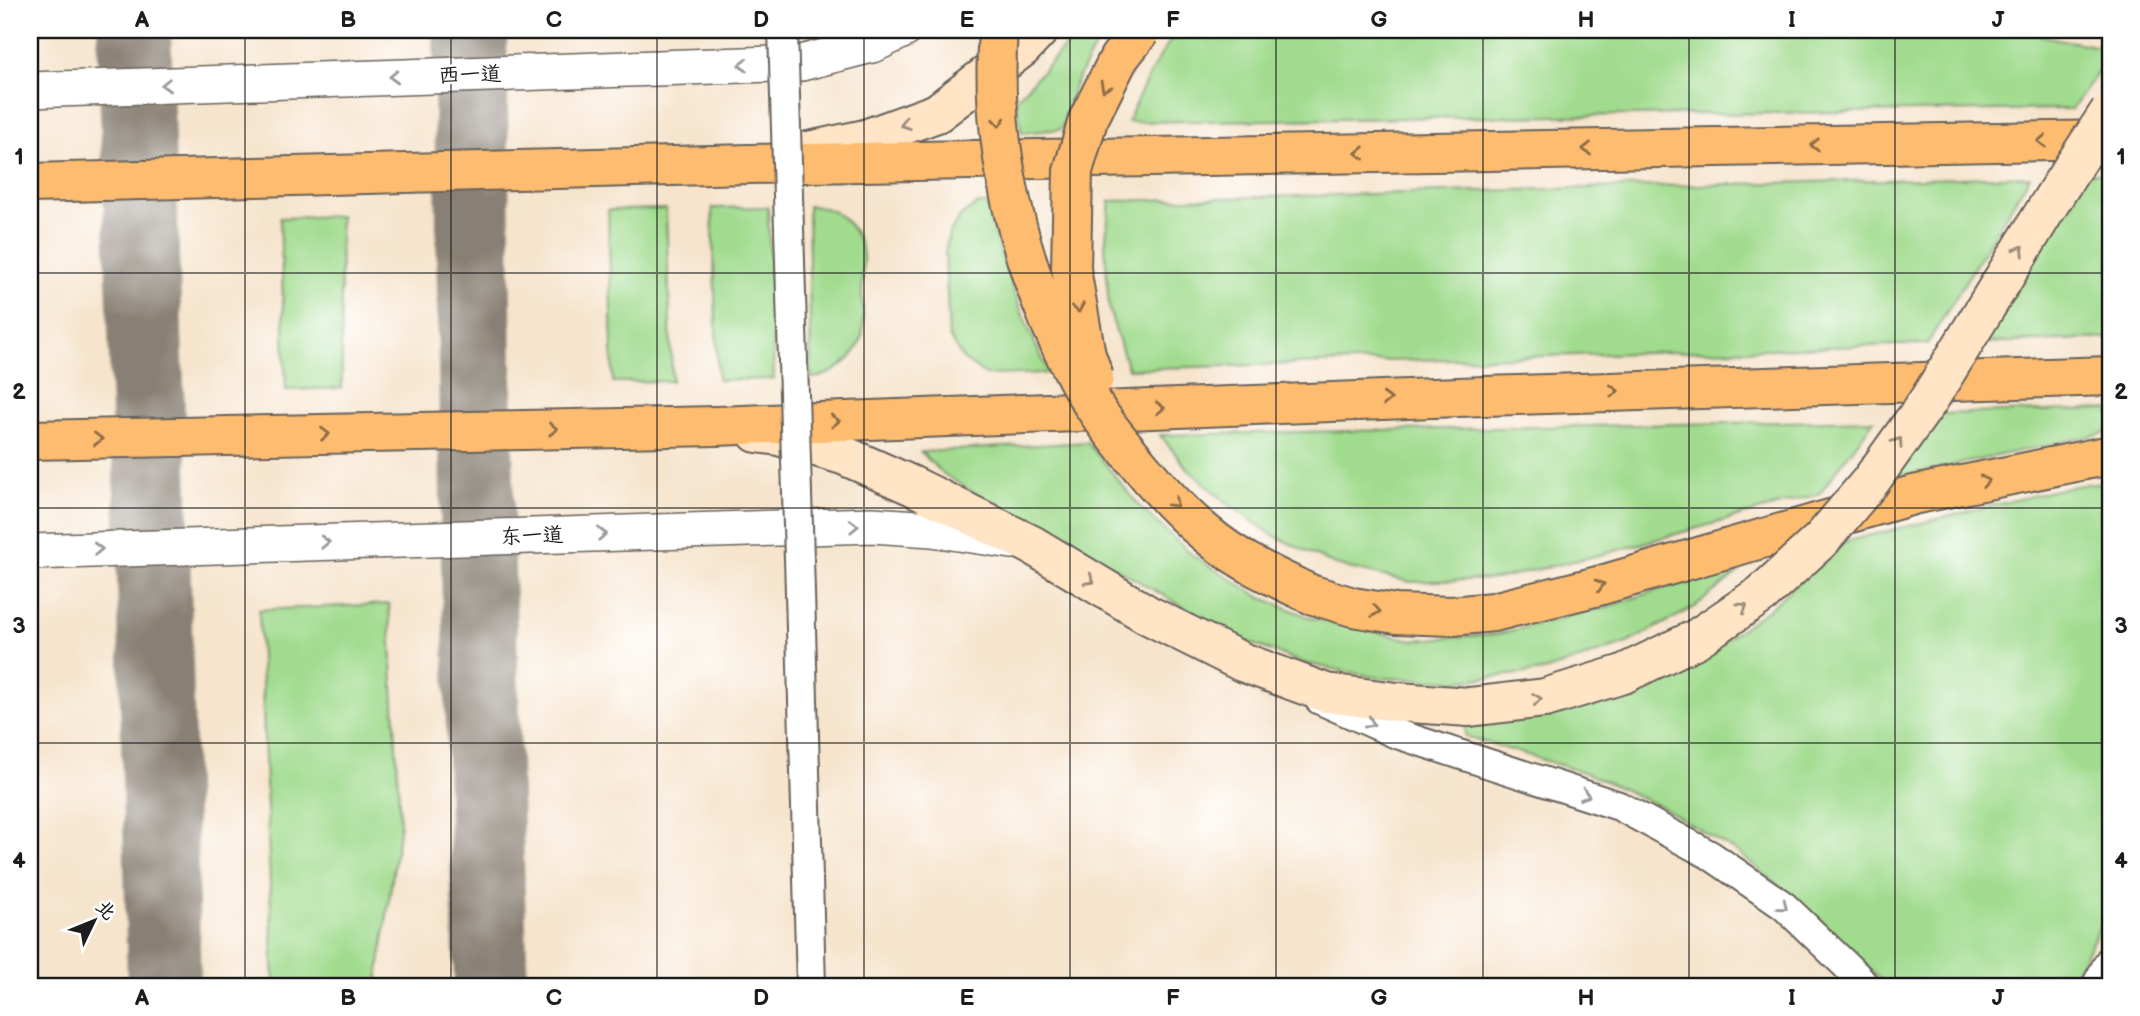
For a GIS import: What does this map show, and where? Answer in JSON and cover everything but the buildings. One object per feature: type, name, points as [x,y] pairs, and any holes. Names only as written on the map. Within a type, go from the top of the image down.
[{"type":"main road","points":[[998,30],[998,107],[1004,165],[1016,222],[1032,278],[1054,332],[1080,384],[1112,433],[1161,491],[1209,536],[1257,569],[1310,594],[1353,607],[1396,614],[1452,616],[1493,612],[1598,586],[1913,495],[2110,456]]},
{"type":"main road","points":[[749,164],[866,139],[937,113],[1022,48],[1039,30]]},
{"type":"main road","points":[[1112,433],[1086,355],[1071,269],[1073,171],[1088,120],[1119,58],[1141,30]]},
{"type":"main road","points":[[717,426],[779,436],[843,456],[913,486],[1032,545],[1147,614],[1242,662],[1326,693],[1469,707],[1545,698],[1623,674],[1696,639],[1762,594],[1812,549],[1870,482],[1928,401],[2110,111]]},
{"type":"main road","points":[[30,183],[749,164],[2110,140]]},
{"type":"main road","points":[[30,440],[717,426],[1484,396],[2110,376]]},
{"type":"street","points":[[783,30],[811,986]]},
{"type":"street","name":"西一道","points":[[30,90],[801,63],[874,44],[904,30]]},
{"type":"street","name":"东一道","points":[[30,552],[872,525],[932,528],[1032,545]]},
{"type":"street","points":[[1242,662],[1394,733],[1619,807],[1710,855],[1784,906],[1865,986]]},
{"type":"street","points":[[2096,986],[2110,960]]},
{"type":"green space","points":[[1081,30],[1104,30],[1074,86],[1062,129],[1022,133],[1016,99]]},
{"type":"green space","points":[[1178,30],[2012,30],[2110,49],[2110,55],[2072,109],[1128,122],[1150,74]]},
{"type":"green space","points":[[2086,173],[2110,173],[2110,338],[1985,343]]},
{"type":"green space","points":[[2030,176],[1927,344],[1128,369],[1109,309],[1105,247],[1110,201]]},
{"type":"green space","points":[[977,204],[987,204],[1013,290],[1049,373],[986,375],[963,359],[949,337],[945,252],[949,234],[961,216]]},
{"type":"green space","points":[[808,206],[827,209],[849,224],[859,241],[863,260],[863,326],[859,344],[849,359],[835,370],[811,378]]},
{"type":"green space","points":[[768,207],[774,379],[718,380],[712,208]]},
{"type":"green space","points":[[666,209],[672,381],[613,382],[608,210]]},
{"type":"green space","points":[[340,216],[342,388],[286,390],[280,218]]},
{"type":"green space","points":[[2110,409],[2110,432],[1892,478],[1937,414]]},
{"type":"green space","points":[[1874,420],[1819,494],[1608,553],[1496,579],[1411,582],[1335,565],[1274,536],[1228,504],[1188,469],[1160,435]]},
{"type":"green space","points":[[1087,442],[1140,507],[1192,555],[1260,597],[1314,619],[1413,640],[1498,634],[1611,606],[1760,555],[1693,608],[1627,643],[1544,671],[1456,681],[1380,678],[1303,663],[1240,639],[1024,516],[971,491],[942,473],[921,452]]},
{"type":"green space","points":[[2110,481],[2110,908],[2069,986],[1886,986],[1813,914],[1740,854],[1660,806],[1589,774],[1465,736],[1465,725],[1610,696],[1696,661],[1770,608],[1843,542],[2068,487]]},
{"type":"green space","points":[[389,604],[400,823],[377,986],[274,986],[259,610]]},
{"type":"taxiway","points":[[134,30],[154,578],[164,986]]},
{"type":"taxiway","points":[[470,30],[478,568],[491,986]]}]
